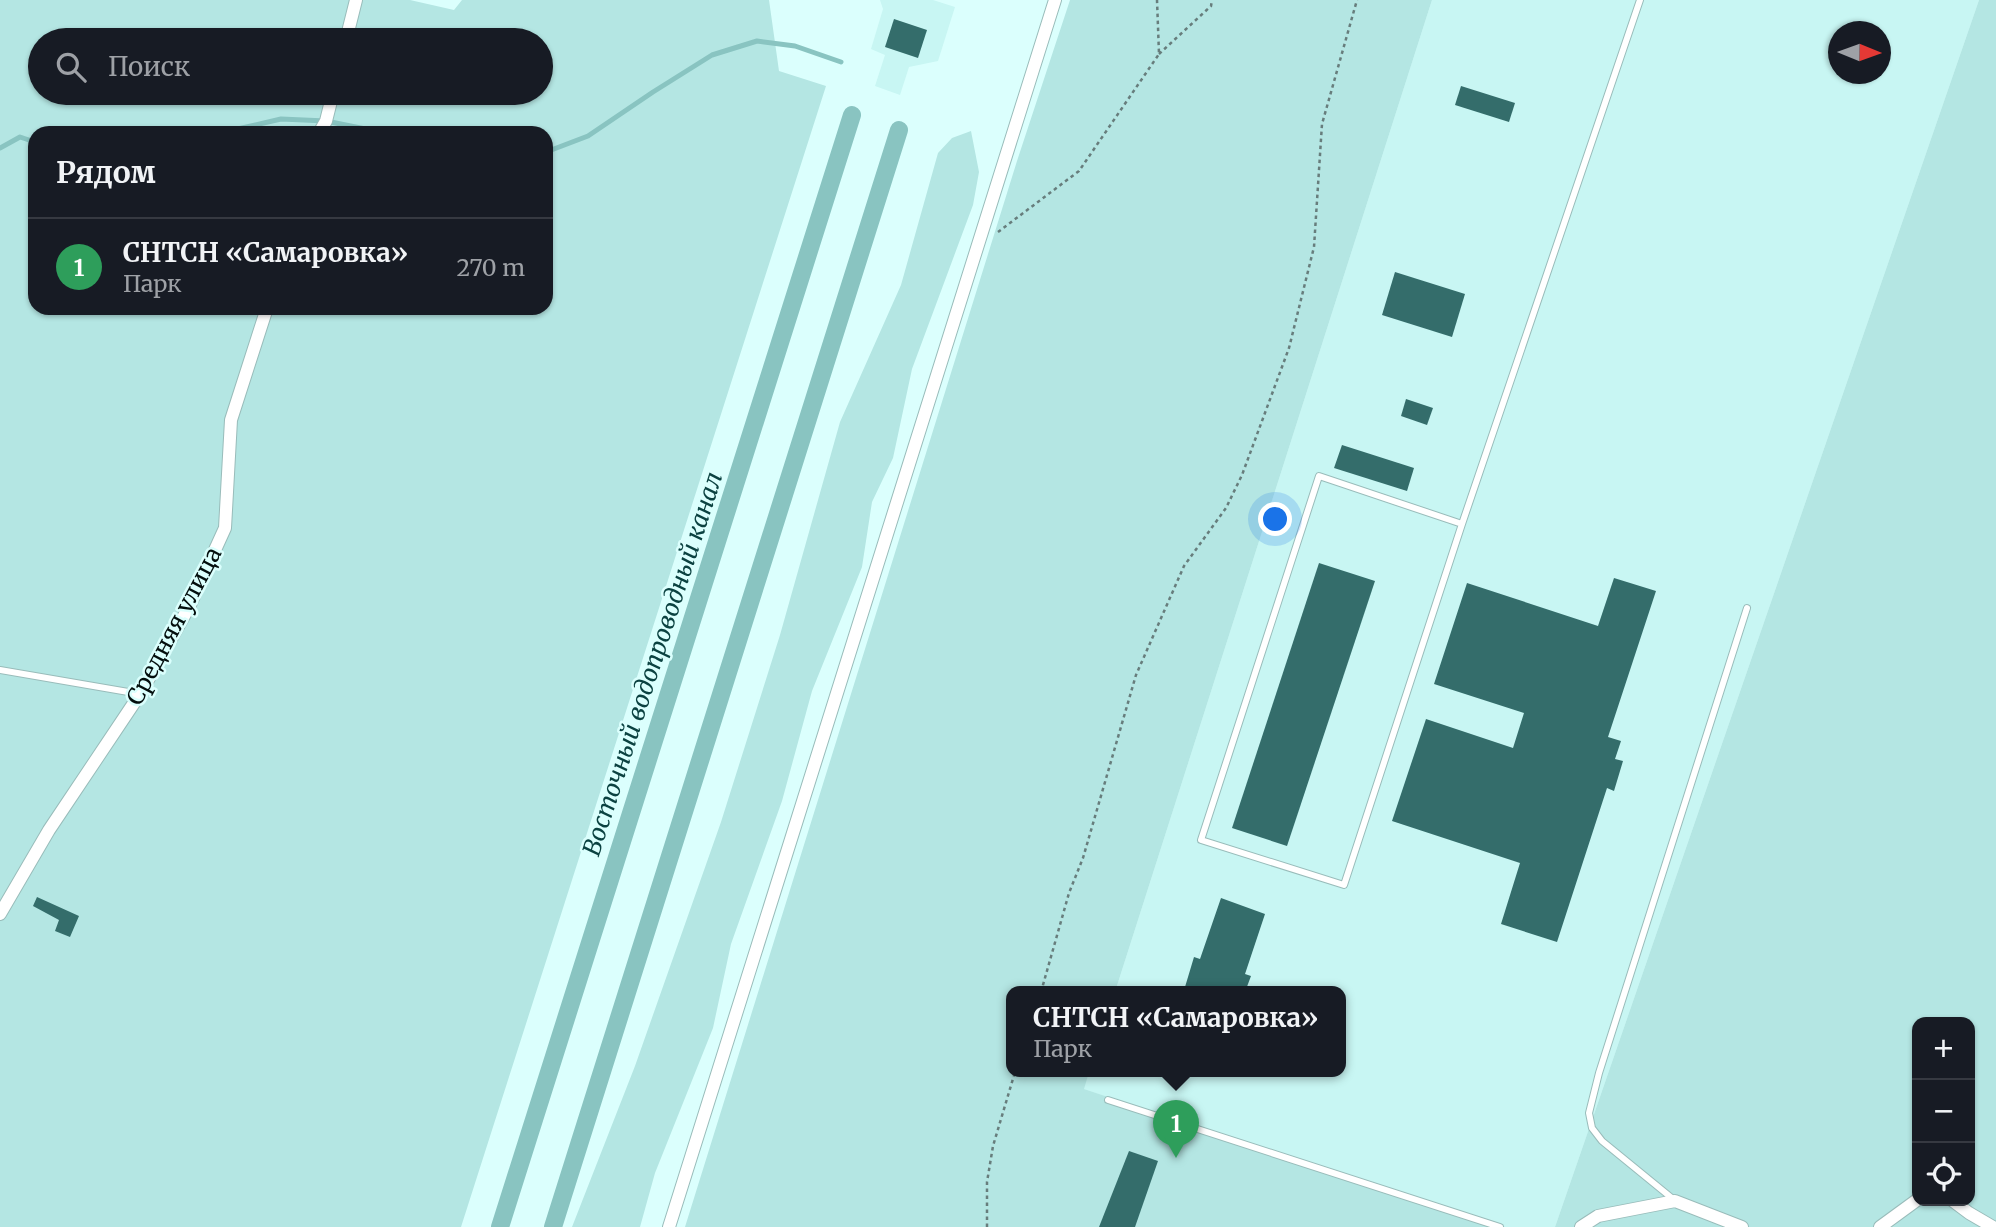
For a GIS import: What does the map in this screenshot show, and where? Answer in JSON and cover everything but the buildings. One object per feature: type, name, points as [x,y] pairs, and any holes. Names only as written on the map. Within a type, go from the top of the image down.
[{"type":"street","points":[[349,28],[356,0]]},
{"type":"street","points":[[669,1227],[1055,0]]},
{"type":"street","points":[[324,126],[330,105]]},
{"type":"street","name":"Средняя улица","points":[[0,914],[49,830],[140,694],[189,607],[225,528],[231,419],[265,315]]},
{"type":"street","points":[[1581,1227],[1598,1216],[1675,1200],[1742,1227]]},
{"type":"street","points":[[1880,1227],[1912,1204]]},
{"type":"street","points":[[1960,1206],[1993,1227]]},
{"type":"lane","points":[[1462,524],[1319,476],[1201,840],[1345,885],[1462,524],[1640,0]]},
{"type":"lane","points":[[1675,1200],[1602,1141],[1592,1128],[1589,1113],[1599,1073],[1747,608]]},
{"type":"lane","points":[[0,670],[140,694]]},
{"type":"lane","points":[[1108,1100],[1500,1227]]},
{"type":"path","points":[[1157,0],[1159,54]]},
{"type":"path","points":[[996,234],[1079,171],[1159,54],[1210,6],[1212,0]]},
{"type":"path","points":[[1043,986],[1069,893],[1083,859],[1136,675],[1184,566],[1226,508],[1242,475],[1289,348],[1314,247],[1322,124],[1357,0]]},
{"type":"path","points":[[986,1227],[987,1182],[993,1146],[1014,1077]]},
{"type":"shaded area","points":[[0,0],[410,0],[454,10],[462,0],[769,0],[779,71],[826,86],[461,1227],[0,1227]]},
{"type":"shaded area","points":[[880,0],[933,0],[955,7],[938,61],[909,67],[900,95],[875,86],[885,55],[871,49],[883,9]]},
{"type":"shaded area","points":[[1070,0],[1432,0],[1117,986],[1006,986],[1006,1077],[1088,1077],[1084,1089],[1497,1227],[685,1227],[1017,161]]},
{"type":"shaded area","points":[[1432,0],[1979,0],[1555,1227],[1497,1227],[1083,1089],[1087,1077],[1346,1077],[1346,986],[1117,986]]},
{"type":"shaded area","points":[[1979,0],[1996,0],[1996,1227],[1555,1227]]},
{"type":"shaded area","points":[[971,131],[979,172],[973,205],[912,369],[893,458],[872,502],[862,567],[812,691],[782,801],[731,944],[713,1028],[655,1173],[640,1227],[572,1227],[635,1066],[721,822],[780,635],[840,422],[901,285],[938,153],[952,138]]},
{"type":"waterway","points":[[553,149],[588,136],[712,55],[757,41],[795,46],[841,62]]},
{"type":"waterway","name":"Восточный водопроводный канал","points":[[500,1227],[852,115]]},
{"type":"waterway","points":[[250,126],[281,119],[326,121],[351,126]]},
{"type":"waterway","name":"Восточный водопроводный канал","points":[[553,1227],[899,130]]},
{"type":"waterway","points":[[0,148],[20,137],[28,140]]},
{"type":"place","name":"СНТСН «Самаровка»","points":[[1176,1158]]}]
